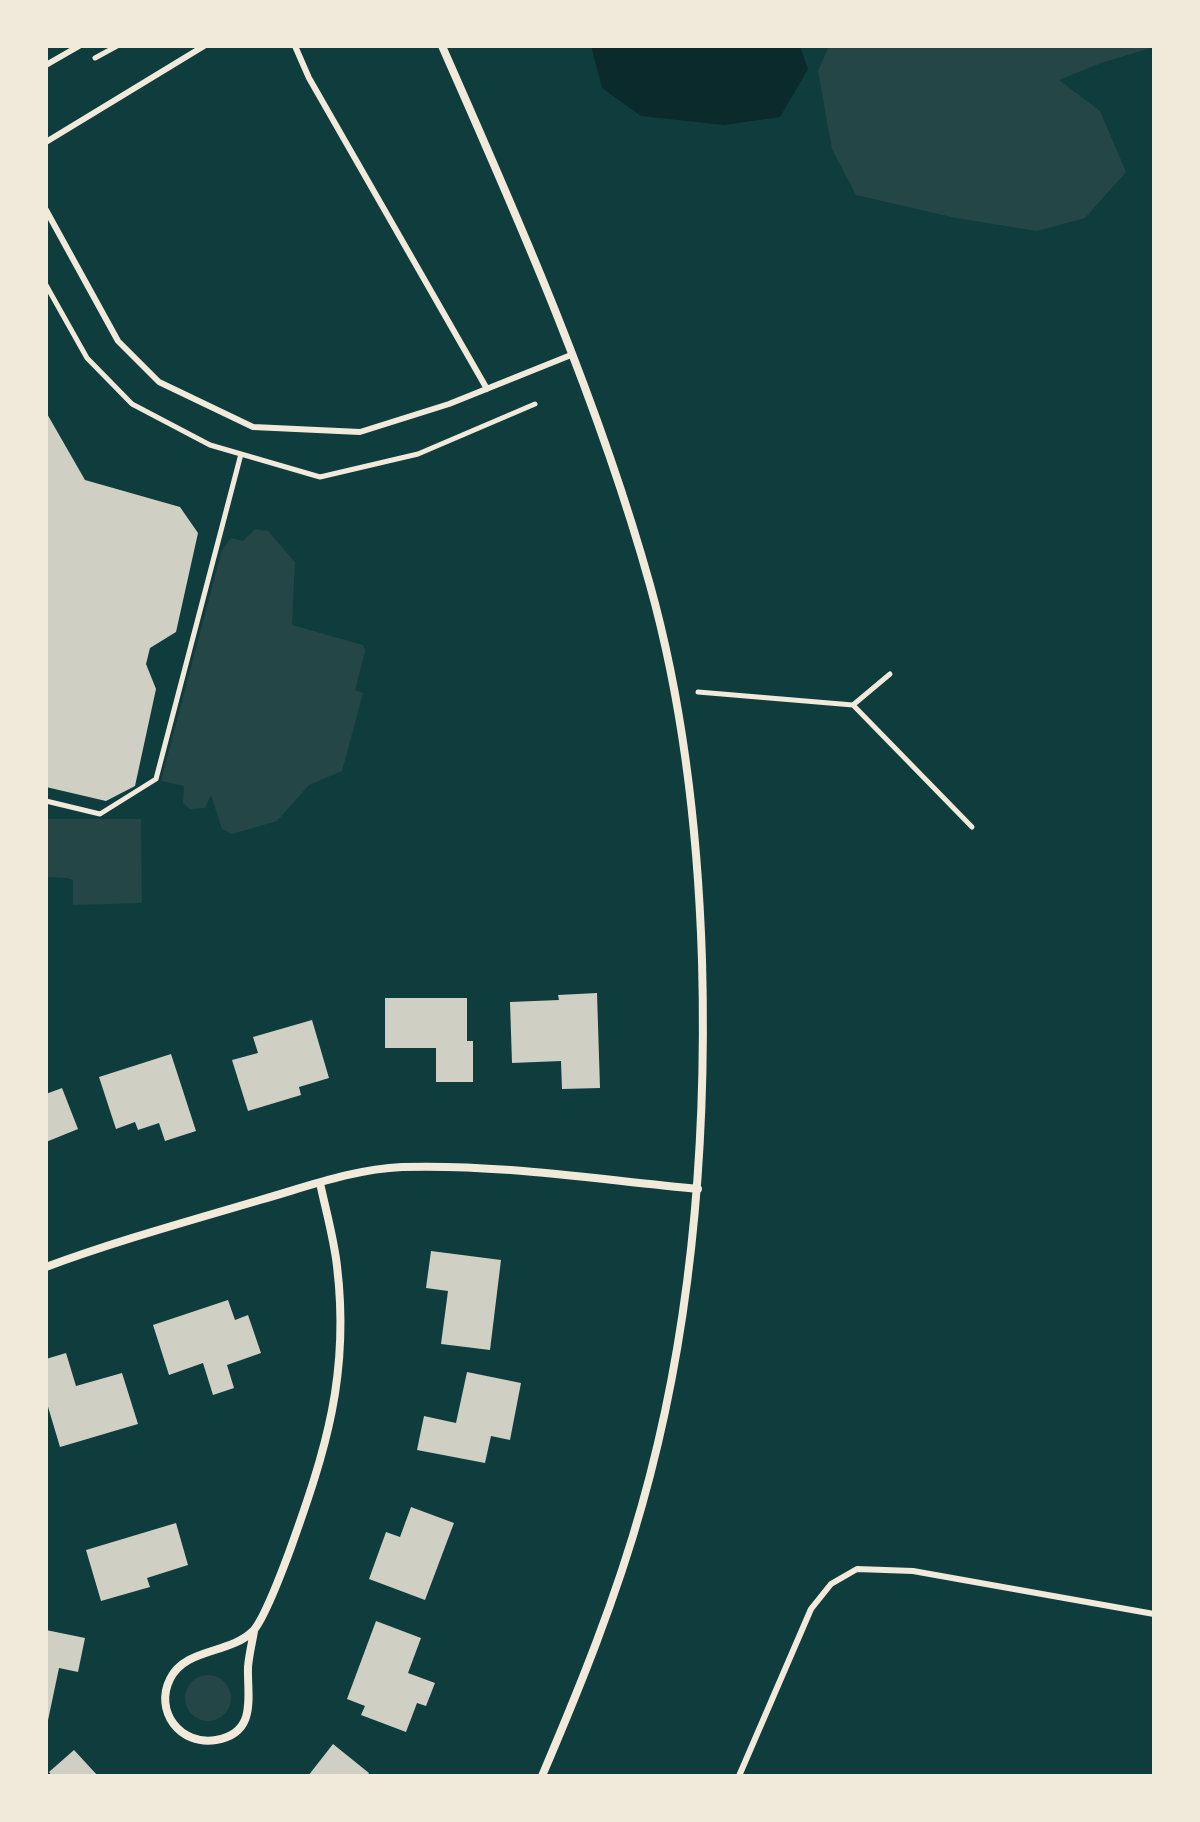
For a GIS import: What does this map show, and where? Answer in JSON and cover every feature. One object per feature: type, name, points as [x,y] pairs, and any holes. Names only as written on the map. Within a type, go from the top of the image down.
[{"type":"street","points":[[442,46],[487,147],[571,355],[615,472],[651,588],[684,749],[695,839],[702,960],[703,1108],[698,1189],[676,1346],[643,1502],[599,1641],[542,1776]]},
{"type":"street","points":[[46,1267],[320,1183],[399,1167],[505,1171],[698,1189]]},
{"type":"street","points":[[254,1631],[176,1668],[165,1692],[165,1706],[169,1720],[177,1730],[201,1741],[218,1740],[233,1734],[243,1724],[251,1699],[248,1667],[254,1631],[286,1561],[328,1437],[340,1367],[337,1264],[320,1183]]},
{"type":"lane","points":[[46,65],[79,46]]},
{"type":"lane","points":[[46,142],[204,46]]},
{"type":"lane","points":[[295,46],[309,78],[487,389]]},
{"type":"lane","points":[[46,210],[118,341],[159,382],[253,427],[360,432],[449,404],[571,355]]},
{"type":"lane","points":[[739,1776],[811,1609],[831,1584],[857,1569],[913,1571],[1154,1614]]},
{"type":"path","points":[[46,801],[100,814],[156,779],[241,454]]},
{"type":"path","points":[[853,705],[890,674]]},
{"type":"path","points":[[698,692],[853,705],[972,827]]},
{"type":"shaded area","points":[[591,46],[800,46],[808,69],[780,117],[724,125],[641,116],[602,88]]},
{"type":"shaded area","points":[[829,46],[1154,47],[1059,80],[1100,111],[1126,172],[1085,218],[1037,231],[956,218],[856,195],[832,149],[818,71]]},
{"type":"shaded area","points":[[255,529],[268,531],[295,562],[292,625],[363,645],[365,651],[355,690],[363,693],[342,771],[309,785],[277,821],[232,834],[222,829],[211,795],[205,808],[190,809],[183,803],[184,786],[161,781],[222,550],[231,538],[243,541]]},
{"type":"shaded area","points":[[46,819],[141,819],[142,903],[73,905],[73,880],[46,877]]},
{"type":"shaded area","points":[[208,1675],[224,1682],[231,1698],[224,1714],[208,1721],[192,1714],[185,1698],[192,1682]]},
{"type":"building","points":[[46,412],[85,480],[180,507],[198,533],[176,632],[150,648],[146,664],[156,689],[135,786],[106,801],[46,787]]},
{"type":"building","points":[[597,993],[600,1088],[562,1089],[561,1061],[512,1063],[510,1002],[559,1000],[558,995]]},
{"type":"building","points":[[385,998],[467,998],[467,1041],[473,1041],[473,1082],[436,1082],[436,1048],[385,1048]]},
{"type":"building","points":[[312,1020],[329,1078],[299,1087],[301,1095],[248,1111],[232,1060],[258,1053],[253,1037]]},
{"type":"building","points":[[171,1054],[196,1131],[165,1141],[159,1123],[138,1130],[135,1122],[116,1129],[99,1077]]},
{"type":"building","points":[[62,1088],[78,1129],[46,1142],[46,1094]]},
{"type":"building","points":[[431,1251],[501,1260],[490,1350],[441,1344],[448,1291],[426,1288]]},
{"type":"building","points":[[228,1300],[235,1320],[248,1315],[261,1353],[227,1365],[234,1388],[213,1395],[203,1363],[169,1375],[153,1325]]},
{"type":"building","points":[[66,1353],[76,1386],[122,1373],[138,1424],[60,1447],[46,1400],[46,1359]]},
{"type":"building","points":[[467,1372],[521,1383],[510,1440],[491,1436],[485,1463],[417,1450],[424,1416],[456,1423]]},
{"type":"building","points":[[411,1507],[454,1523],[425,1600],[369,1579],[386,1532],[400,1537]]},
{"type":"building","points":[[176,1523],[188,1565],[147,1578],[150,1587],[101,1601],[86,1550]]},
{"type":"building","points":[[376,1621],[421,1638],[408,1673],[435,1683],[426,1706],[417,1703],[406,1732],[361,1715],[365,1706],[347,1699]]},
{"type":"building","points":[[46,1630],[85,1638],[78,1672],[59,1668],[47,1725]]},
{"type":"building","points":[[333,1744],[369,1773],[367,1776],[308,1776]]},
{"type":"building","points":[[74,1750],[98,1776],[52,1776],[49,1772]]}]
